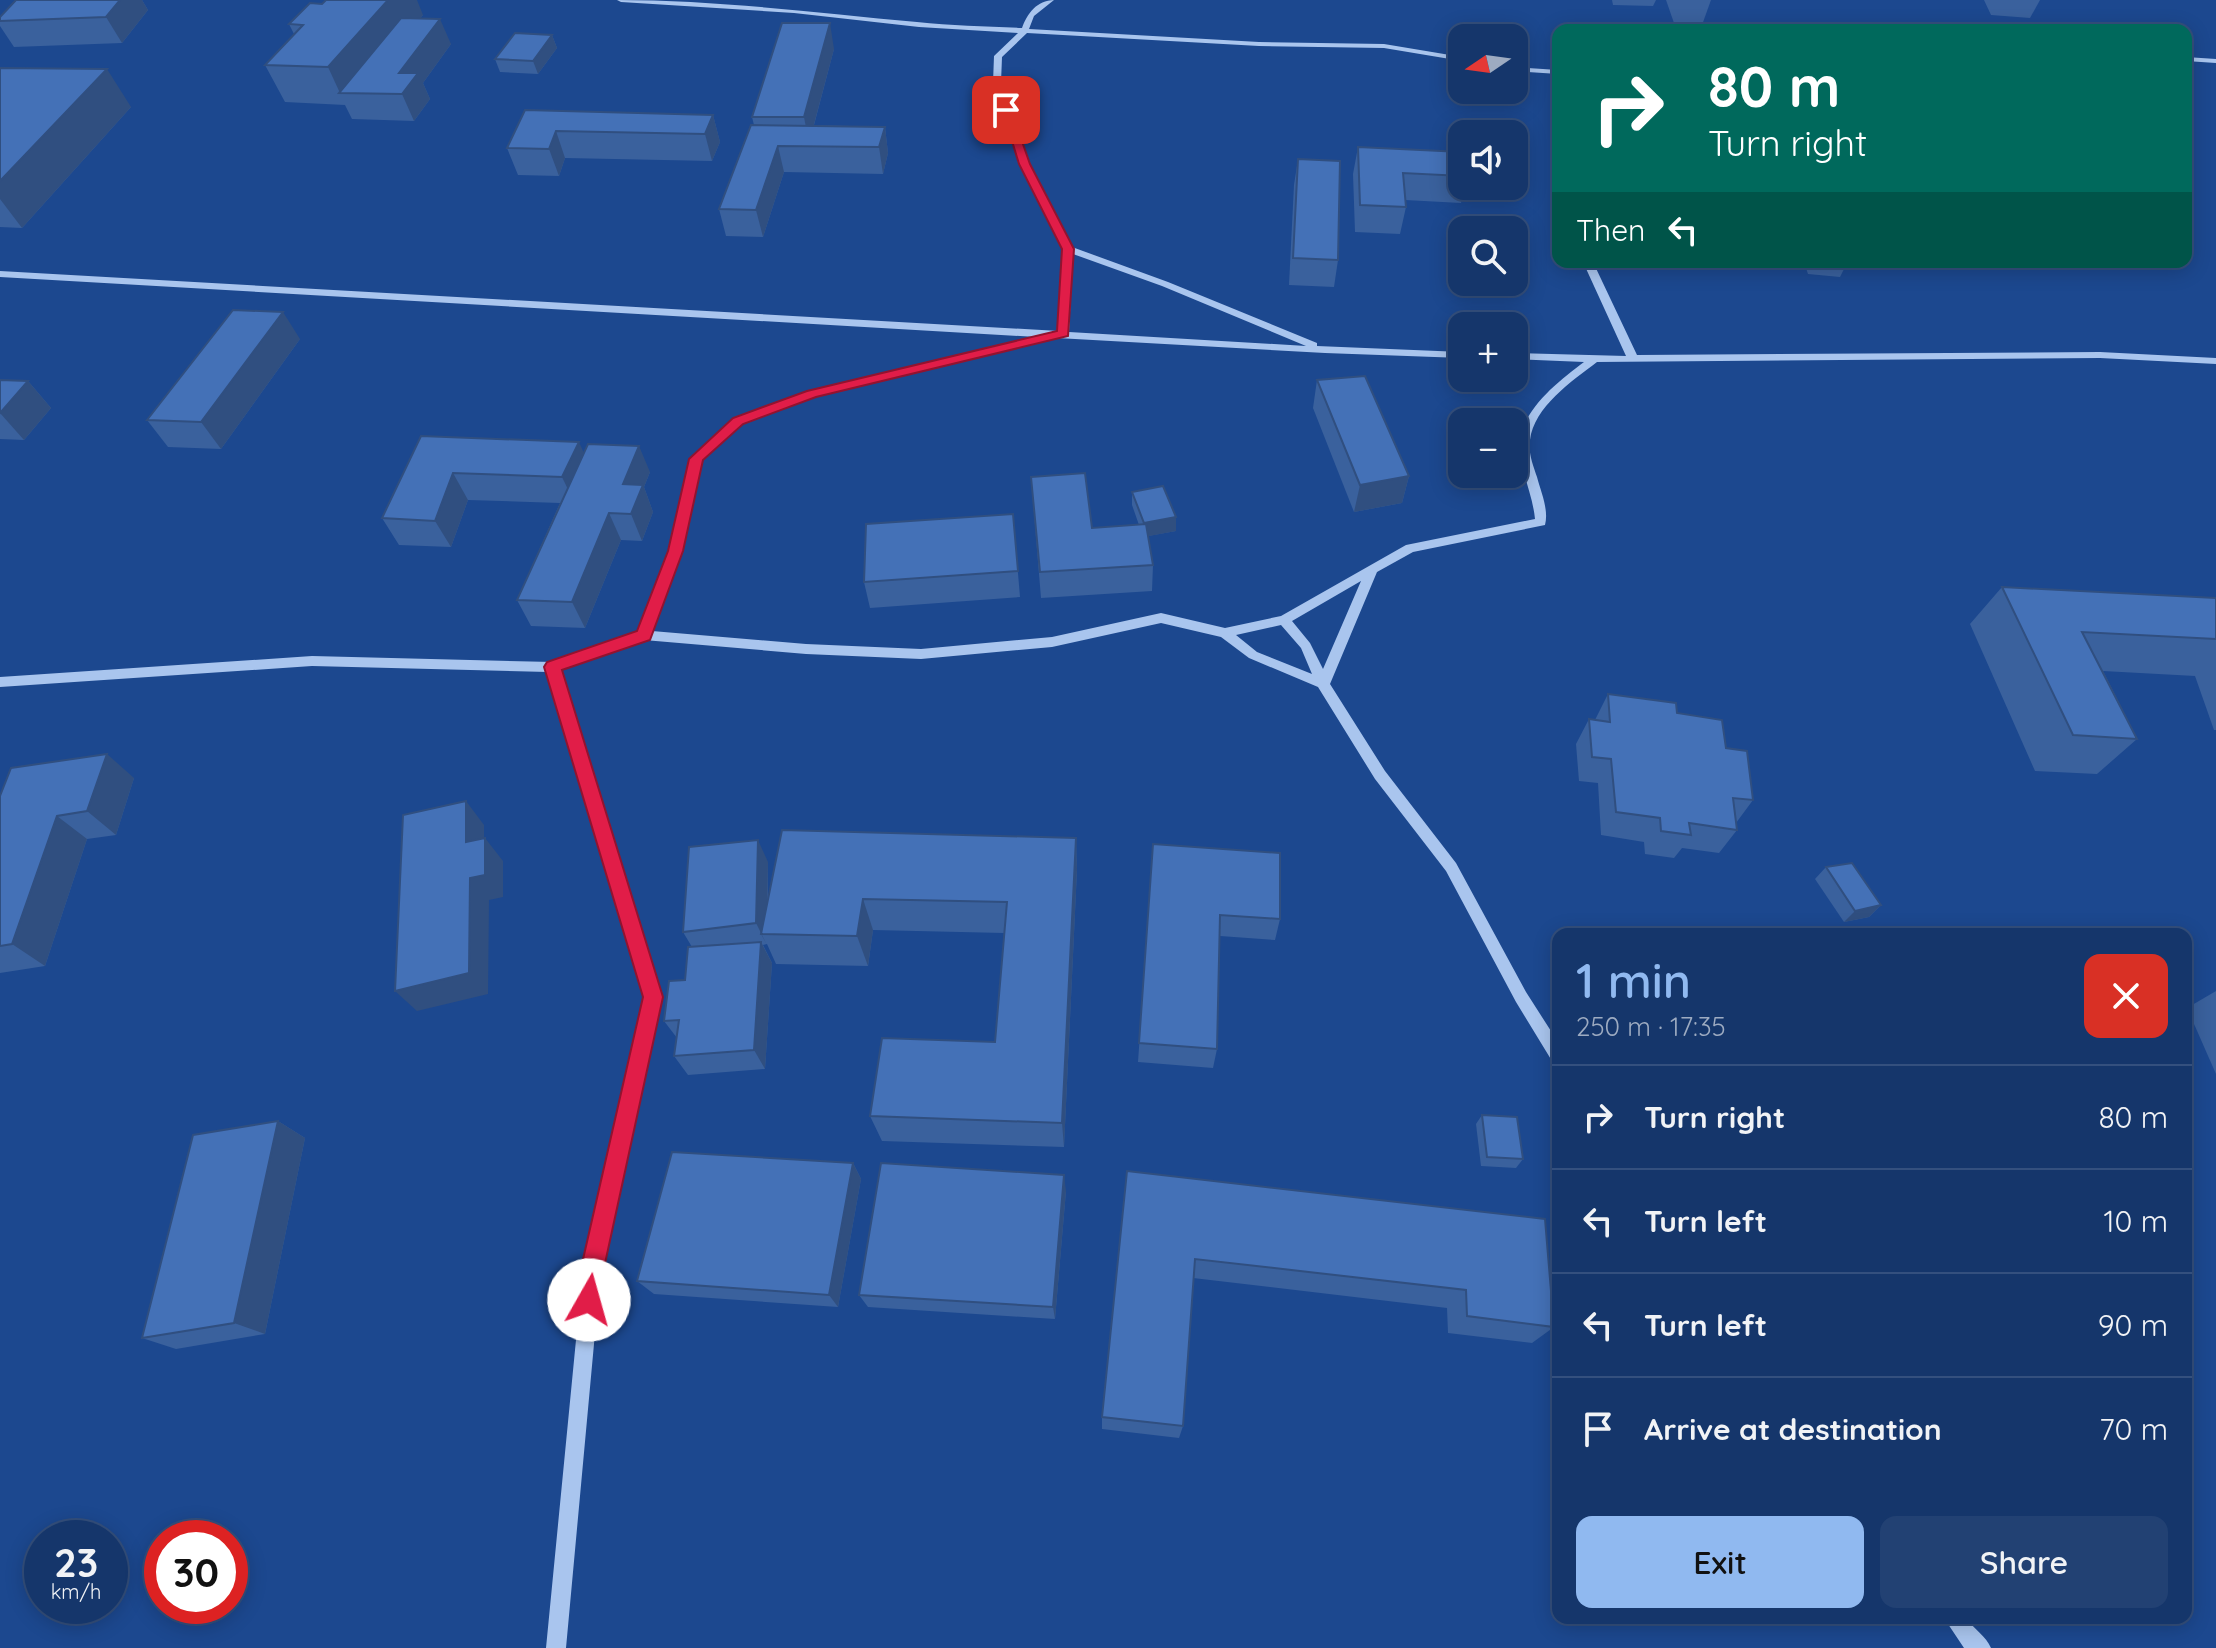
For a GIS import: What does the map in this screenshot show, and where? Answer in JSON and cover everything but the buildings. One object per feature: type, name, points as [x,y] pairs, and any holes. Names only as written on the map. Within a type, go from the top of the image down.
[{"type":"street","points":[[621,0],[794,11],[919,25],[1024,32],[1259,44],[1384,46],[1448,57]]},
{"type":"street","points":[[1050,0],[1031,15],[1024,32],[998,56],[997,83],[1024,164],[1068,249],[1064,333]]},
{"type":"street","points":[[2192,59],[2216,61]]},
{"type":"street","points":[[1528,71],[1552,73]]},
{"type":"street","points":[[1068,249],[1165,284],[1325,350]]},
{"type":"street","points":[[1591,268],[1633,359]]},
{"type":"street","points":[[0,274],[1448,354]]},
{"type":"street","points":[[644,635],[675,551],[697,459],[738,421],[812,394],[1064,333]]},
{"type":"street","points":[[1528,357],[1633,359],[2100,355],[2216,361]]},
{"type":"street","points":[[1225,633],[1284,620],[1410,548],[1541,522],[1540,501],[1524,452],[1533,417],[1558,387],[1595,359]]},
{"type":"street","points":[[1323,684],[1373,568]]},
{"type":"street","points":[[0,682],[312,661],[553,667],[644,635],[806,649],[921,654],[1052,642],[1161,618],[1225,633],[1253,655],[1323,684]]},
{"type":"street","points":[[1284,620],[1306,646],[1323,684],[1380,775],[1451,867],[1521,997],[1552,1046]]},
{"type":"street","points":[[553,667],[653,997],[592,1268],[556,1648]]},
{"type":"street","points":[[1958,1624],[1968,1638],[1981,1648]]},
{"type":"route","points":[[589,1300],[592,1268],[653,997],[553,667],[644,635],[675,551],[697,459],[738,421],[812,394],[1064,333],[1068,249],[1024,164],[1006,110]]}]
